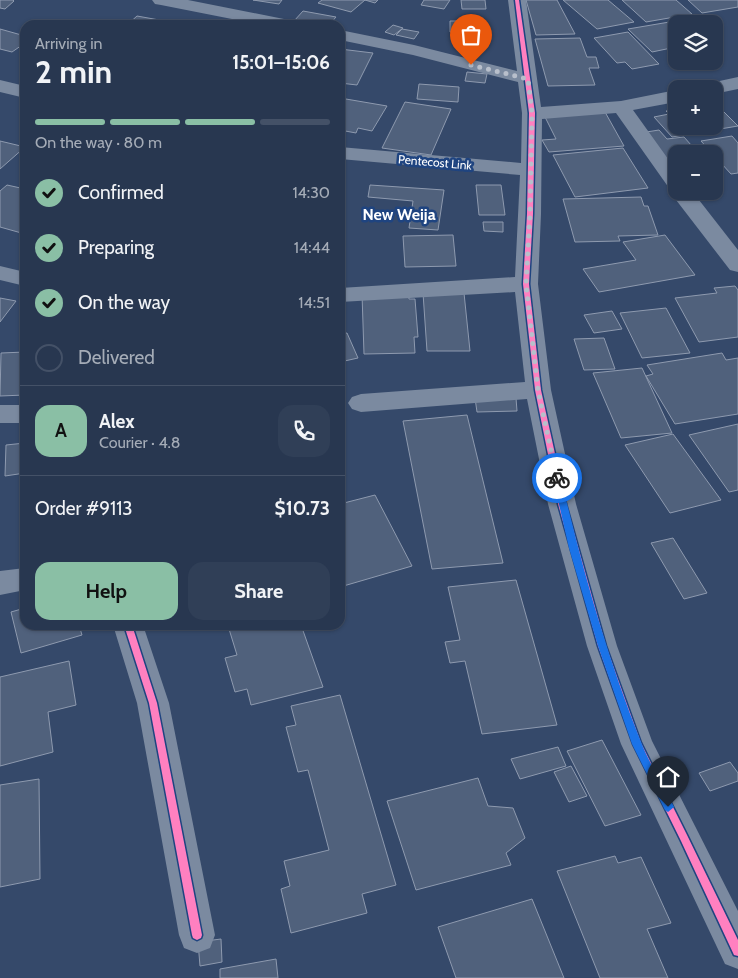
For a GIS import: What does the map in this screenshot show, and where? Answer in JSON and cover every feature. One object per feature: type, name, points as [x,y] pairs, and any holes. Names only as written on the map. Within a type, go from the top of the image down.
[{"type":"street","points":[[160,0],[263,20]]},
{"type":"street","points":[[517,0],[532,113],[530,214],[526,284],[538,390],[574,548],[602,646],[637,744],[738,951]]},
{"type":"street","points":[[345,36],[414,50],[528,79]]},
{"type":"street","points":[[723,86],[738,82]]},
{"type":"street","points":[[0,86],[20,91]]},
{"type":"street","points":[[532,113],[571,112],[621,107],[668,98]]},
{"type":"street","points":[[621,107],[668,173]]},
{"type":"street","name":"Pentecost Link","points":[[345,153],[530,170]]},
{"type":"street","points":[[689,200],[738,265]]},
{"type":"street","points":[[0,273],[20,278]]},
{"type":"street","points":[[345,294],[526,284]]},
{"type":"street","points":[[361,403],[538,390]]},
{"type":"street","points":[[0,414],[20,414]]},
{"type":"street","points":[[0,583],[20,580]]},
{"type":"street","points":[[130,630],[153,703],[197,935]]},
{"type":"building","points":[[0,0],[14,1],[5,9],[0,8]]},
{"type":"building","points":[[253,0],[282,0],[279,4]]},
{"type":"building","points":[[322,0],[365,0],[351,12],[318,3]]},
{"type":"building","points":[[365,0],[378,0],[375,3]]},
{"type":"building","points":[[424,0],[450,0],[444,9],[421,5]]},
{"type":"building","points":[[461,0],[485,0],[486,9],[462,9]]},
{"type":"building","points":[[526,0],[557,0],[575,34],[536,35]]},
{"type":"building","points":[[563,0],[608,0],[634,22],[597,29]]},
{"type":"building","points":[[622,0],[676,0],[692,14],[668,15],[668,18],[646,22]]},
{"type":"building","points":[[688,0],[738,0],[738,7],[702,13]]},
{"type":"building","points":[[303,11],[336,17],[333,20],[295,20]]},
{"type":"building","points":[[137,16],[159,20],[133,20]]},
{"type":"building","points":[[450,21],[472,21],[472,33],[450,32]]},
{"type":"building","points":[[668,22],[668,49],[652,52],[628,29]]},
{"type":"building","points":[[393,25],[403,28],[394,35],[385,32]]},
{"type":"building","points":[[0,29],[20,35],[20,46],[12,52],[0,49]]},
{"type":"building","points":[[402,29],[419,32],[414,39],[396,35]]},
{"type":"building","points":[[628,32],[659,64],[632,69],[625,62],[617,63],[594,38]]},
{"type":"building","points":[[580,38],[587,57],[596,57],[599,68],[589,68],[595,85],[548,86],[535,39]]},
{"type":"building","points":[[345,50],[373,53],[357,85],[345,84]]},
{"type":"building","points":[[467,72],[487,74],[485,83],[465,81]]},
{"type":"building","points":[[419,84],[459,87],[458,102],[417,99]]},
{"type":"building","points":[[345,99],[387,106],[372,131],[358,128],[356,133],[345,131]]},
{"type":"building","points":[[405,102],[451,109],[431,155],[382,148]]},
{"type":"building","points":[[723,111],[738,126],[723,128]]},
{"type":"building","points":[[605,112],[624,146],[549,152],[542,140],[556,139],[545,117]]},
{"type":"building","points":[[668,114],[668,133],[654,117]]},
{"type":"building","points":[[659,130],[667,139],[684,137],[691,145],[668,145],[668,166],[640,133]]},
{"type":"building","points":[[732,136],[738,143],[738,173],[731,174],[723,165],[723,145],[705,145],[701,141]]},
{"type":"building","points":[[0,141],[20,146],[20,151],[0,169]]},
{"type":"building","points":[[623,148],[648,188],[575,197],[553,155]]},
{"type":"building","points":[[7,185],[20,188],[20,233],[0,227],[0,191]]},
{"type":"building","points":[[370,185],[444,190],[438,230],[409,228],[413,201],[368,197]]},
{"type":"building","points":[[476,185],[501,185],[505,215],[479,215]]},
{"type":"building","points":[[641,197],[644,206],[648,206],[658,235],[618,236],[620,241],[575,242],[563,199]]},
{"type":"building","points":[[483,222],[503,222],[503,232],[484,231]]},
{"type":"building","points":[[453,235],[456,266],[405,267],[403,236]]},
{"type":"building","points":[[665,235],[695,275],[599,292],[583,269],[636,260],[623,242]]},
{"type":"building","points":[[735,286],[738,290],[738,337],[699,342],[675,298],[717,293],[714,288]]},
{"type":"building","points":[[408,293],[409,299],[415,299],[418,337],[414,337],[415,353],[364,354],[362,294]]},
{"type":"building","points":[[423,293],[464,293],[470,351],[427,351]]},
{"type":"building","points":[[0,298],[16,301],[0,322]]},
{"type":"building","points":[[666,308],[690,353],[642,358],[620,313]]},
{"type":"building","points":[[612,311],[622,329],[594,333],[584,315]]},
{"type":"building","points":[[345,333],[347,333],[358,358],[345,361]]},
{"type":"building","points":[[604,338],[615,369],[584,370],[574,339]]},
{"type":"building","points":[[20,352],[20,395],[0,396],[1,353]]},
{"type":"building","points":[[722,353],[726,360],[738,358],[738,414],[675,424],[646,376],[653,374],[647,365]]},
{"type":"building","points":[[642,368],[672,433],[621,438],[593,373]]},
{"type":"building","points":[[475,398],[516,398],[517,411],[477,412]]},
{"type":"building","points":[[467,415],[503,563],[432,569],[403,421]]},
{"type":"building","points":[[738,424],[738,490],[729,492],[689,435]]},
{"type":"building","points":[[673,434],[721,500],[670,513],[625,445]]},
{"type":"building","points":[[20,444],[20,474],[5,476],[6,445]]},
{"type":"building","points":[[375,495],[412,566],[345,586],[345,503]]},
{"type":"building","points":[[673,538],[707,593],[684,599],[651,543]]},
{"type":"building","points":[[516,580],[557,725],[482,734],[465,661],[450,663],[445,642],[460,640],[448,587]]},
{"type":"building","points":[[20,609],[20,630],[80,630],[82,635],[21,653],[11,612]]},
{"type":"building","points":[[229,630],[303,630],[323,687],[251,705],[247,689],[235,692],[225,658],[237,655]]},
{"type":"building","points":[[69,661],[76,705],[48,712],[53,752],[0,766],[0,677]]},
{"type":"building","points":[[340,695],[396,885],[362,894],[367,913],[291,933],[281,889],[290,886],[284,861],[329,850],[308,770],[298,772],[286,727],[296,725],[291,706]]},
{"type":"building","points":[[602,740],[641,815],[605,826],[567,751]]},
{"type":"building","points":[[558,747],[566,766],[520,779],[511,759]]},
{"type":"building","points":[[730,762],[738,773],[738,781],[710,791],[699,773]]},
{"type":"building","points":[[571,766],[587,796],[569,802],[554,772]]},
{"type":"building","points":[[478,778],[488,806],[513,808],[525,838],[506,853],[511,865],[416,890],[387,801]]},
{"type":"building","points":[[39,779],[40,879],[0,887],[0,785]]},
{"type":"building","points":[[615,856],[618,863],[641,857],[671,923],[647,929],[668,978],[600,978],[557,871]]},
{"type":"building","points":[[532,899],[564,978],[456,978],[438,927]]},
{"type":"building","points":[[221,939],[222,962],[200,966],[198,942]]},
{"type":"building","points":[[276,959],[278,978],[220,978],[220,969]]},
{"type":"cycle path","points":[[517,0],[532,113],[530,214],[526,284],[538,390],[562,504],[602,646],[637,744],[738,951]]},
{"type":"cycle path","points":[[130,630],[153,703],[197,935]]},
{"type":"way so far","points":[[471,65],[528,79],[532,113],[530,214],[526,284],[538,390],[557,478]]},
{"type":"district","name":"New Weija","points":[[399,214]]},
{"type":"route","points":[[557,478],[562,504],[602,646],[637,744],[668,807]]}]
